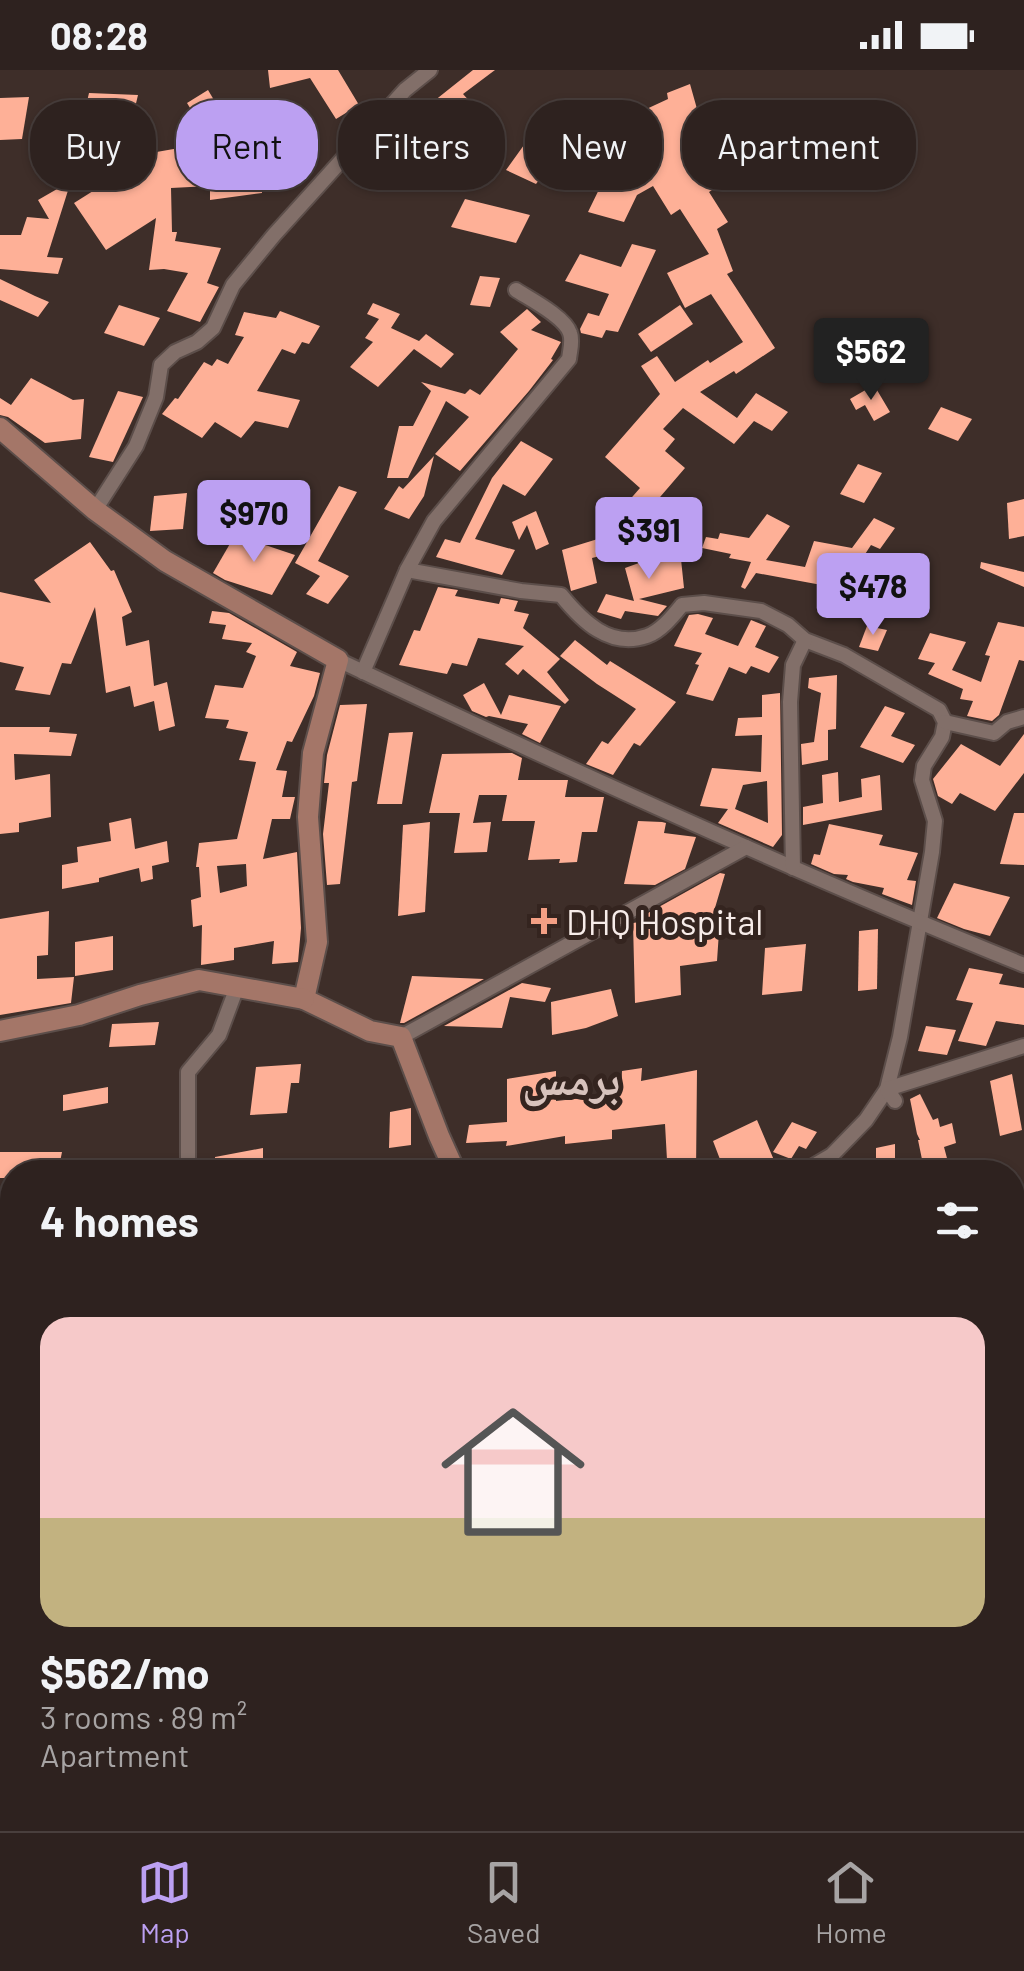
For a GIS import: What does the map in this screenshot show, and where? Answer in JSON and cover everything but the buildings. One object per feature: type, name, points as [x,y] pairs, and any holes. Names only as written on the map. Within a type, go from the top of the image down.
[{"type":"street","points":[[96,510],[136,446],[156,397],[161,365],[213,328],[233,285],[274,236],[405,90],[430,70]]},
{"type":"street","points":[[363,672],[407,570],[434,521],[569,358],[570,330],[516,290]]},
{"type":"street","points":[[0,428],[96,510],[165,562],[338,660],[793,868],[1024,966]]},
{"type":"street","points":[[407,570],[561,595],[596,631],[621,640],[649,636],[682,605],[704,603],[760,611],[788,625],[806,640],[844,655],[939,710],[945,722],[942,737],[924,766],[922,780],[935,820],[932,852],[891,1095]]},
{"type":"street","points":[[793,868],[790,702],[793,665],[806,640]]},
{"type":"street","points":[[304,999],[317,942],[308,817],[312,753],[338,660]]},
{"type":"street","points":[[945,722],[994,732],[1007,722],[1024,717]]},
{"type":"street","points":[[0,1031],[79,1015],[199,980],[304,999],[370,1031],[401,1037],[746,847]]},
{"type":"street","points":[[188,1160],[188,1072],[219,1034],[237,986]]},
{"type":"street","points":[[401,1037],[449,1160]]},
{"type":"street","points":[[823,1160],[891,1095],[1024,1046]]},
{"type":"place","name":"DHQ Hospital","points":[[544,921]]},
{"type":"district","name":"برمس","points":[[571,1077]]}]
